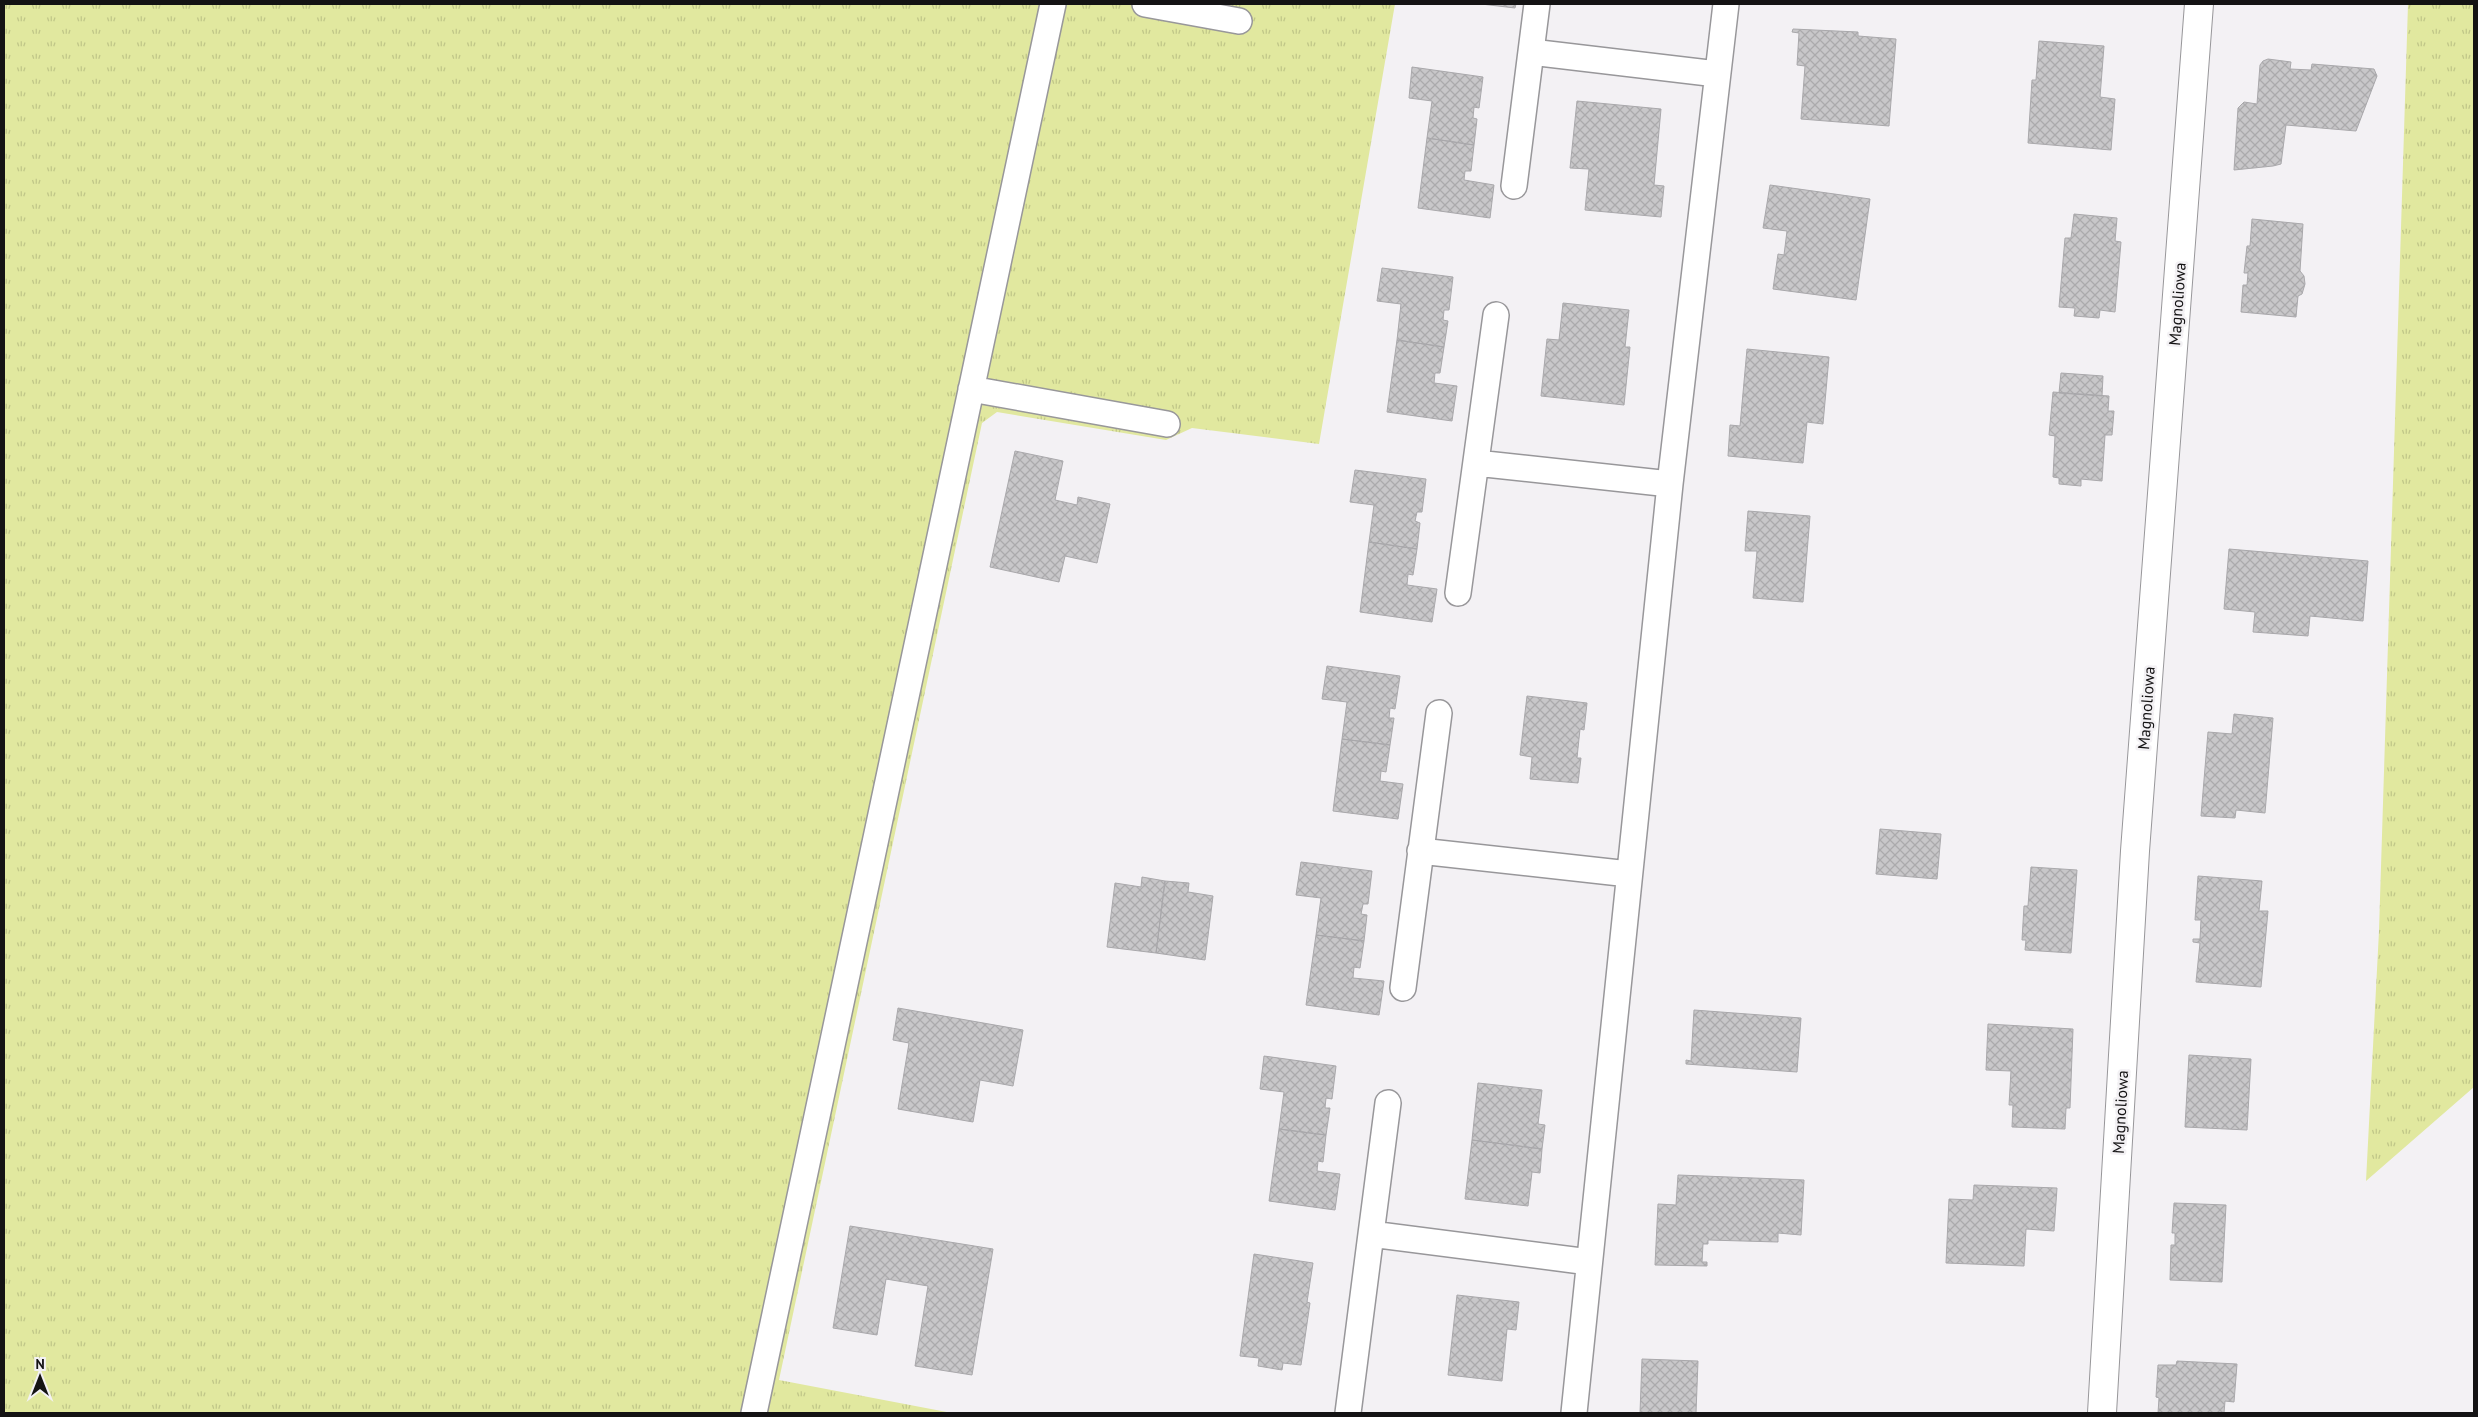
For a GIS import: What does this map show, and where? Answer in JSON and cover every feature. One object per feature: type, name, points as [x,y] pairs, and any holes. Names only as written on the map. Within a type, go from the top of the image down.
[{"type":"street","name":"Magnoliowa","points":[[2102,1413],[2135,851],[2200,4]]},
{"type":"lane","points":[[754,1413],[1054,4]]},
{"type":"lane","points":[[1145,4],[1239,21]]},
{"type":"lane","points":[[1514,186],[1537,4]]},
{"type":"lane","points":[[1574,1413],[1628,874],[1670,484],[1726,4]]},
{"type":"lane","points":[[1531,52],[1717,74]]},
{"type":"lane","points":[[1458,593],[1496,315]]},
{"type":"lane","points":[[971,389],[1167,424]]},
{"type":"lane","points":[[1476,463],[1670,484]]},
{"type":"lane","points":[[1403,988],[1439,713]]},
{"type":"lane","points":[[1420,851],[1628,874]]},
{"type":"lane","points":[[1348,1413],[1388,1104]]},
{"type":"lane","points":[[1371,1234],[1589,1262]]},
{"type":"green space","points":[[4,4],[1395,4],[1319,444],[1192,428],[1166,440],[997,412],[982,423],[779,1380],[952,1413],[4,1413]]},
{"type":"green space","points":[[2408,4],[2474,4],[2474,1087],[2366,1181],[2379,931]]},
{"type":"building","points":[[1481,4],[1516,4],[1515,8]]},
{"type":"building","points":[[1793,29],[1858,32],[1858,36],[1896,39],[1889,126],[1801,119],[1805,66],[1797,65],[1799,33],[1792,32]]},
{"type":"building","points":[[2039,41],[2104,46],[2100,97],[2115,99],[2111,150],[2028,143],[2032,80],[2036,80]]},
{"type":"building","points":[[2268,59],[2291,62],[2290,69],[2311,70],[2312,64],[2374,69],[2377,76],[2356,131],[2286,125],[2281,164],[2234,170],[2238,108],[2244,102],[2257,104],[2260,65]]},
{"type":"building","points":[[1412,67],[1483,77],[1479,108],[1474,107],[1473,118],[1477,119],[1474,145],[1427,138],[1432,101],[1409,98]]},
{"type":"building","points":[[1577,101],[1661,109],[1654,185],[1664,186],[1661,217],[1585,210],[1589,169],[1570,168]]},
{"type":"building","points":[[1427,138],[1474,145],[1471,171],[1465,171],[1464,180],[1494,185],[1490,218],[1418,208]]},
{"type":"building","points":[[1770,185],[1870,199],[1856,300],[1773,289],[1778,254],[1784,255],[1787,231],[1763,228]]},
{"type":"building","points":[[2074,214],[2117,218],[2115,241],[2121,242],[2115,312],[2100,310],[2099,318],[2074,316],[2075,308],[2059,307],[2065,238],[2071,238]]},
{"type":"building","points":[[2252,219],[2303,224],[2300,271],[2304,276],[2305,284],[2302,294],[2298,296],[2296,317],[2241,312],[2243,285],[2247,285],[2248,273],[2244,273],[2247,246],[2250,246]]},
{"type":"building","points":[[1382,268],[1453,277],[1449,310],[1444,310],[1443,320],[1448,321],[1444,347],[1397,340],[1401,304],[1377,301]]},
{"type":"building","points":[[1563,303],[1629,310],[1625,347],[1630,347],[1624,405],[1541,396],[1547,339],[1559,340]]},
{"type":"building","points":[[1397,340],[1444,347],[1440,373],[1435,373],[1434,383],[1457,386],[1452,421],[1387,412]]},
{"type":"building","points":[[1747,349],[1829,357],[1823,424],[1807,422],[1803,463],[1728,456],[1730,425],[1740,426]]},
{"type":"building","points":[[2061,373],[2103,376],[2102,396],[2059,393]]},
{"type":"building","points":[[2053,392],[2109,396],[2108,411],[2114,411],[2112,435],[2105,435],[2102,481],[2081,479],[2081,486],[2059,484],[2059,478],[2053,477],[2055,436],[2049,435]]},
{"type":"building","points":[[1015,451],[1063,461],[1055,500],[1077,505],[1078,497],[1110,504],[1097,563],[1065,556],[1059,582],[990,567]]},
{"type":"building","points":[[1355,470],[1426,479],[1422,512],[1417,512],[1415,521],[1420,523],[1417,549],[1369,542],[1374,505],[1350,502]]},
{"type":"building","points":[[1748,511],[1810,516],[1803,602],[1753,598],[1757,551],[1745,551]]},
{"type":"building","points":[[1369,542],[1417,549],[1413,575],[1408,574],[1407,585],[1437,589],[1432,622],[1360,612]]},
{"type":"building","points":[[2229,549],[2368,561],[2363,621],[2310,616],[2308,636],[2253,632],[2255,612],[2224,609]]},
{"type":"building","points":[[1327,666],[1400,676],[1395,709],[1390,708],[1389,718],[1394,718],[1390,745],[1342,739],[1347,702],[1322,699]]},
{"type":"building","points":[[1527,696],[1587,703],[1584,730],[1580,729],[1577,758],[1581,758],[1578,783],[1530,779],[1532,757],[1520,755]]},
{"type":"building","points":[[2234,714],[2273,718],[2265,813],[2236,810],[2235,818],[2201,816],[2208,732],[2232,734]]},
{"type":"building","points":[[1342,739],[1390,745],[1386,772],[1381,771],[1380,781],[1403,784],[1398,819],[1333,811]]},
{"type":"building","points":[[1880,829],[1941,834],[1937,879],[1876,874]]},
{"type":"building","points":[[1301,862],[1372,871],[1368,904],[1363,904],[1361,914],[1367,915],[1364,941],[1316,935],[1321,898],[1296,895]]},
{"type":"building","points":[[2031,867],[2077,870],[2071,953],[2025,950],[2026,940],[2022,940],[2024,906],[2028,906]]},
{"type":"building","points":[[2198,876],[2262,881],[2259,911],[2268,911],[2261,987],[2196,982],[2200,943],[2193,942],[2193,939],[2200,939],[2201,920],[2195,920]]},
{"type":"building","points":[[1142,877],[1165,881],[1156,953],[1107,947],[1115,883],[1141,887]]},
{"type":"building","points":[[1165,881],[1189,883],[1188,892],[1213,896],[1205,960],[1156,953]]},
{"type":"building","points":[[1316,935],[1364,941],[1360,968],[1354,967],[1353,978],[1384,981],[1379,1015],[1306,1005]]},
{"type":"building","points":[[898,1008],[1023,1030],[1013,1086],[980,1080],[973,1122],[898,1109],[909,1043],[893,1040]]},
{"type":"building","points":[[1694,1010],[1801,1018],[1797,1072],[1686,1064],[1686,1060],[1691,1061]]},
{"type":"building","points":[[1988,1024],[2073,1029],[2070,1108],[2066,1108],[2065,1129],[2012,1127],[2013,1105],[2009,1105],[2011,1071],[1986,1070]]},
{"type":"building","points":[[2189,1055],[2251,1059],[2247,1130],[2185,1127]]},
{"type":"building","points":[[1264,1056],[1336,1066],[1332,1099],[1326,1098],[1325,1108],[1330,1108],[1326,1135],[1279,1129],[1284,1092],[1260,1089]]},
{"type":"building","points":[[1478,1083],[1542,1090],[1538,1124],[1545,1125],[1542,1149],[1472,1140]]},
{"type":"building","points":[[1279,1129],[1326,1135],[1323,1162],[1318,1161],[1317,1171],[1340,1174],[1335,1210],[1269,1201]]},
{"type":"building","points":[[1472,1140],[1542,1149],[1540,1173],[1532,1172],[1528,1206],[1465,1199]]},
{"type":"building","points":[[1678,1175],[1804,1180],[1801,1235],[1778,1233],[1778,1242],[1708,1240],[1708,1244],[1703,1244],[1702,1262],[1707,1262],[1707,1266],[1655,1265],[1658,1204],[1676,1205]]},
{"type":"building","points":[[1974,1185],[2057,1188],[2054,1231],[2026,1229],[2024,1266],[1946,1263],[1949,1199],[1973,1200]]},
{"type":"building","points":[[2174,1203],[2226,1205],[2222,1282],[2170,1280],[2171,1245],[2175,1245],[2175,1233],[2172,1233]]},
{"type":"building","points":[[850,1226],[993,1249],[972,1375],[915,1366],[928,1286],[886,1279],[877,1335],[833,1328]]},
{"type":"building","points":[[1254,1254],[1313,1263],[1307,1302],[1310,1303],[1301,1365],[1283,1363],[1282,1370],[1258,1366],[1259,1358],[1240,1356]]},
{"type":"building","points":[[1457,1295],[1519,1302],[1516,1330],[1507,1329],[1502,1381],[1448,1375]]},
{"type":"building","points":[[1642,1359],[1698,1361],[1696,1413],[1640,1413]]},
{"type":"building","points":[[2177,1361],[2237,1364],[2234,1402],[2225,1401],[2224,1413],[2158,1413],[2159,1398],[2156,1397],[2158,1365],[2176,1365]]}]
